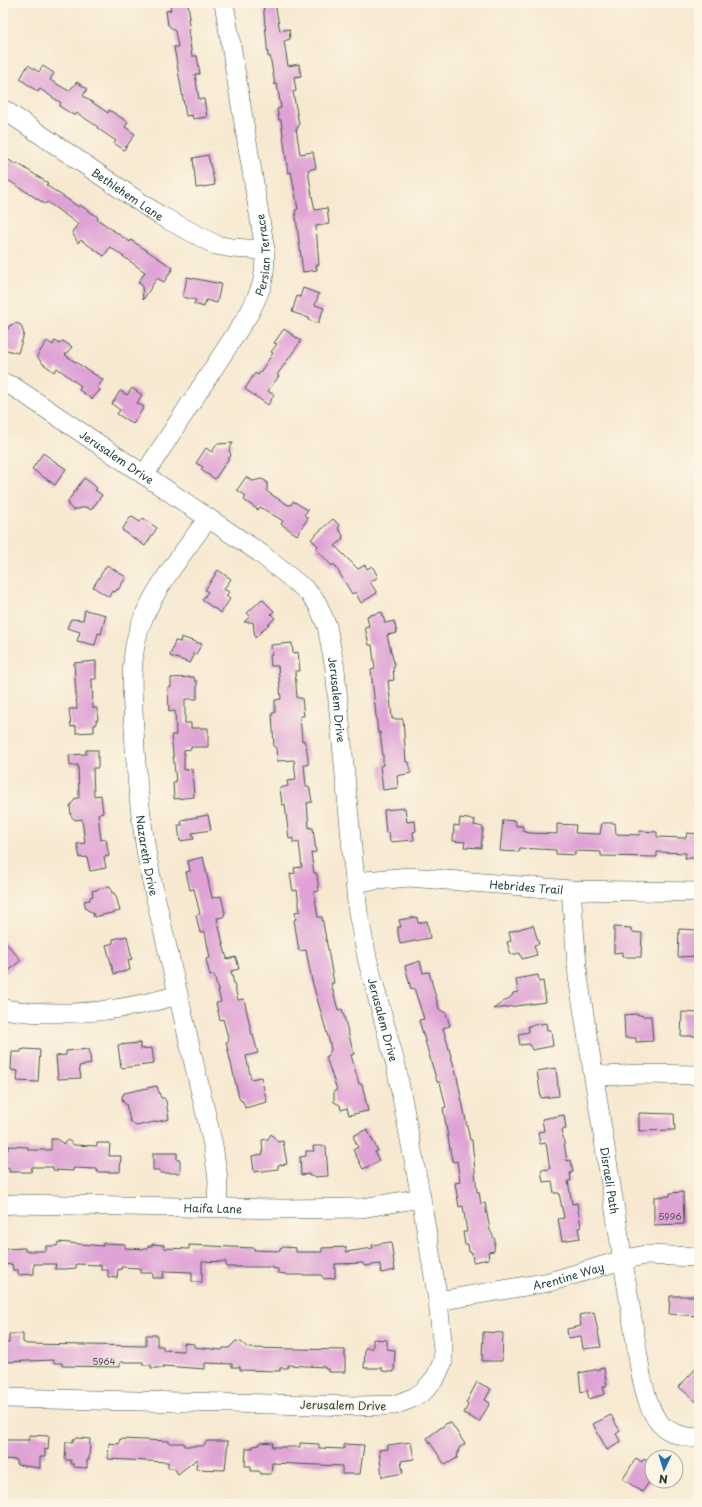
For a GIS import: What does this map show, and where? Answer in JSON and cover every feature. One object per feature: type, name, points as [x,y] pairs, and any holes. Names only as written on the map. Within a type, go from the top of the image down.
[{"type":"street","name":"Persian Terrace","points":[[144,475],[250,312],[264,281],[265,250],[224,3]]},
{"type":"street","name":"Bethlehem Lane","points":[[3,109],[159,215],[216,245],[232,248],[265,250]]},
{"type":"street","name":"Jerusalem Drive","points":[[3,383],[14,387],[260,553],[307,591],[317,603],[327,626],[335,669],[358,913],[368,962],[396,1066],[421,1198],[438,1301],[443,1350],[443,1361],[436,1378],[424,1391],[415,1397],[395,1405],[356,1406],[3,1398]]},
{"type":"street","name":"Nazareth Drive","points":[[208,518],[159,590],[145,614],[138,633],[131,676],[136,787],[143,838],[213,1145],[218,1179],[217,1207]]},
{"type":"street","name":"Hebrides Trail","points":[[355,882],[409,877],[572,890],[699,892]]},
{"type":"street","name":"Disraeli Path","points":[[572,890],[578,977],[591,1064],[594,1070],[622,1260],[641,1375],[648,1405],[657,1421],[672,1434],[687,1438],[699,1438]]},
{"type":"street","points":[[3,1009],[27,1013],[61,1014],[97,1012],[144,1005],[178,994]]},
{"type":"street","points":[[594,1070],[598,1074],[605,1076],[640,1074],[699,1075]]},
{"type":"street","name":"Haifa Lane","points":[[3,1205],[282,1209],[362,1208],[421,1198]]},
{"type":"street","name":"Arentine Way","points":[[438,1301],[550,1282],[622,1260],[645,1256],[699,1257]]},
{"type":"building","points":[[169,3],[188,3],[190,30],[188,30],[192,56],[197,56],[200,74],[195,74],[199,99],[204,99],[207,117],[193,119],[192,115],[186,116],[174,47],[178,47],[175,31],[168,25],[166,11],[171,10]]},
{"type":"building","points":[[263,3],[275,3],[280,31],[289,29],[290,39],[284,41],[288,66],[299,64],[301,76],[294,77],[296,91],[293,92],[299,124],[298,128],[296,128],[300,154],[313,152],[316,168],[308,170],[315,210],[327,208],[329,224],[316,226],[319,265],[316,265],[317,270],[303,272],[295,210],[298,209],[291,172],[288,173],[281,120],[279,120],[277,109],[281,108],[277,84],[275,85],[270,56],[268,57]]},
{"type":"building","points":[[28,65],[39,72],[43,66],[54,73],[50,80],[69,91],[77,82],[87,89],[83,96],[108,113],[109,110],[128,122],[125,127],[135,134],[124,150],[114,143],[116,141],[97,128],[98,127],[77,113],[75,116],[59,106],[61,103],[40,89],[38,92],[20,79]]},
{"type":"building","points":[[208,155],[215,185],[196,188],[193,158]]},
{"type":"building","points":[[3,156],[16,165],[17,163],[48,183],[46,185],[79,207],[80,205],[130,242],[131,240],[173,268],[164,282],[157,278],[143,300],[142,285],[138,283],[145,272],[110,247],[104,256],[81,240],[78,243],[72,232],[78,224],[47,202],[45,204],[3,177]]},
{"type":"building","points":[[187,277],[221,284],[217,303],[206,300],[204,307],[194,304],[196,300],[183,297]]},
{"type":"building","points":[[303,288],[319,294],[315,305],[324,308],[318,323],[292,312],[297,296],[300,297]]},
{"type":"building","points":[[16,323],[21,325],[24,334],[18,353],[3,349],[3,327],[8,329],[9,326]]},
{"type":"building","points":[[284,329],[301,341],[277,375],[279,376],[268,391],[274,395],[268,405],[245,389],[255,373],[258,375],[273,353],[271,352],[277,344],[274,343]]},
{"type":"building","points":[[47,341],[53,345],[55,341],[60,344],[63,341],[72,347],[65,355],[103,380],[97,388],[100,390],[92,399],[79,390],[81,386],[57,368],[54,372],[41,362],[37,356]]},
{"type":"building","points":[[132,388],[142,395],[137,403],[144,407],[133,424],[117,414],[120,410],[112,404],[120,391],[127,395]]},
{"type":"building","points":[[233,443],[229,450],[231,455],[215,479],[201,470],[203,467],[196,463],[206,448],[212,452],[217,444]]},
{"type":"building","points":[[43,453],[66,469],[55,485],[32,469]]},
{"type":"building","points":[[246,477],[253,481],[262,479],[267,482],[267,491],[269,493],[288,505],[291,505],[293,501],[308,510],[304,515],[308,518],[297,535],[281,524],[283,521],[260,507],[258,510],[244,500],[246,496],[237,490]]},
{"type":"building","points":[[84,478],[94,485],[97,489],[95,490],[102,495],[91,510],[86,507],[73,510],[69,506],[68,501]]},
{"type":"building","points":[[131,516],[140,522],[143,518],[157,528],[145,546],[122,530]]},
{"type":"building","points":[[333,519],[340,526],[338,528],[343,535],[342,540],[335,546],[358,569],[365,565],[367,569],[372,566],[378,577],[370,582],[377,593],[361,603],[355,592],[352,594],[334,564],[332,566],[316,549],[318,546],[311,539]]},
{"type":"building","points":[[107,565],[126,577],[118,590],[117,589],[115,592],[112,591],[109,597],[93,587]]},
{"type":"building","points":[[218,570],[231,579],[224,589],[229,592],[226,596],[230,599],[221,613],[202,600],[208,592],[205,590]]},
{"type":"building","points":[[262,599],[274,611],[271,614],[275,618],[255,638],[253,622],[244,622],[250,616],[247,613]]},
{"type":"building","points":[[85,610],[106,615],[101,634],[98,633],[95,645],[77,641],[80,632],[67,628],[71,619],[83,620]]},
{"type":"building","points":[[382,612],[385,623],[394,621],[397,633],[387,635],[395,667],[393,667],[394,680],[388,681],[392,719],[403,719],[406,762],[409,762],[411,773],[397,776],[398,788],[383,790],[380,766],[383,765],[383,756],[380,732],[378,733],[371,670],[375,669],[372,645],[369,645],[365,627],[369,626],[367,616]]},
{"type":"building","points":[[181,637],[202,644],[196,654],[193,653],[193,658],[190,663],[170,656],[175,641],[180,642]]},
{"type":"building","points":[[292,643],[293,653],[298,652],[300,671],[295,671],[297,698],[302,698],[304,716],[300,716],[302,741],[304,740],[306,744],[308,759],[308,765],[304,765],[306,786],[309,786],[312,802],[307,803],[309,828],[313,828],[316,852],[311,853],[319,891],[314,892],[318,917],[322,917],[334,983],[331,983],[338,1010],[342,1009],[354,1054],[351,1055],[359,1084],[362,1084],[368,1111],[349,1115],[347,1108],[341,1110],[340,1105],[334,1102],[334,1091],[337,1090],[326,1057],[331,1050],[330,1044],[312,981],[306,950],[299,951],[294,920],[296,919],[295,912],[300,911],[297,890],[293,891],[290,874],[295,873],[294,868],[302,867],[299,842],[293,843],[293,838],[289,839],[285,804],[282,805],[280,788],[288,786],[287,781],[296,780],[294,760],[277,761],[276,747],[274,747],[272,713],[275,713],[275,700],[281,699],[278,666],[271,666],[270,655],[272,655],[271,645]]},
{"type":"building","points":[[96,661],[96,679],[92,679],[93,708],[97,708],[98,720],[96,720],[96,725],[94,725],[94,732],[76,733],[76,726],[71,727],[69,709],[77,709],[74,663]]},
{"type":"building","points":[[194,677],[195,681],[197,681],[197,699],[185,699],[185,723],[191,723],[191,728],[208,728],[208,747],[191,747],[191,749],[184,750],[184,770],[192,769],[194,797],[174,799],[173,782],[176,782],[171,735],[176,735],[175,711],[169,712],[168,687],[171,687],[171,678]]},
{"type":"building","points":[[86,750],[98,750],[98,768],[93,768],[94,796],[101,795],[103,813],[98,814],[101,840],[106,839],[109,856],[104,857],[106,868],[90,871],[87,857],[80,858],[77,844],[85,843],[82,819],[75,820],[71,816],[70,806],[76,798],[79,798],[79,794],[78,765],[70,766],[69,755],[86,754]]},
{"type":"building","points":[[405,808],[407,822],[415,821],[416,831],[413,832],[414,840],[390,842],[389,833],[386,833],[384,810]]},
{"type":"building","points":[[208,815],[211,830],[192,833],[194,839],[180,841],[178,825],[182,825],[181,820]]},
{"type":"building","points":[[460,818],[475,820],[474,825],[483,827],[481,848],[464,847],[465,842],[453,841],[454,825],[459,826]]},
{"type":"building","points":[[503,820],[516,821],[516,826],[523,826],[523,831],[529,833],[557,834],[557,824],[576,825],[575,833],[600,834],[602,823],[615,823],[616,834],[639,835],[640,831],[657,832],[657,837],[686,838],[687,833],[699,834],[699,858],[685,858],[686,853],[657,852],[657,857],[601,856],[601,852],[575,851],[575,855],[556,854],[556,850],[520,848],[519,852],[500,851]]},
{"type":"building","points":[[203,857],[212,898],[221,896],[225,913],[223,917],[217,918],[223,944],[227,959],[236,957],[239,969],[231,971],[238,1000],[244,999],[252,1035],[258,1053],[246,1056],[251,1079],[261,1077],[267,1102],[245,1108],[243,1101],[239,1098],[226,1042],[229,1041],[223,1019],[220,1020],[216,1003],[221,1002],[214,975],[210,976],[206,959],[210,958],[205,932],[200,933],[196,915],[200,914],[194,889],[190,890],[186,872],[190,871],[188,861]]},
{"type":"building","points":[[110,886],[112,893],[116,896],[120,911],[94,917],[93,913],[86,909],[84,901],[90,900],[90,897],[93,896],[92,891]]},
{"type":"building","points":[[417,917],[418,923],[427,921],[430,938],[400,944],[398,927],[401,927],[399,920]]},
{"type":"building","points":[[533,925],[539,944],[534,945],[537,955],[522,959],[520,953],[511,955],[507,942],[511,941],[509,932]]},
{"type":"building","points":[[614,927],[631,928],[631,932],[642,933],[641,957],[622,957],[622,952],[614,953]]},
{"type":"building","points":[[679,929],[698,930],[699,956],[678,957]]},
{"type":"building","points":[[127,936],[132,959],[128,960],[130,970],[114,974],[106,945],[113,943],[113,939]]},
{"type":"building","points":[[3,940],[21,960],[3,976]]},
{"type":"building","points":[[420,961],[423,973],[429,972],[439,1009],[446,1013],[450,1026],[443,1028],[457,1077],[470,1140],[472,1140],[477,1192],[479,1192],[481,1204],[485,1203],[490,1230],[495,1240],[494,1251],[488,1252],[489,1259],[473,1262],[472,1252],[469,1252],[468,1244],[465,1245],[463,1232],[467,1232],[463,1206],[459,1207],[455,1183],[460,1182],[457,1161],[453,1162],[451,1155],[443,1108],[446,1107],[440,1082],[437,1082],[419,1020],[424,1019],[414,988],[411,989],[405,966]]},
{"type":"building","points":[[538,975],[539,982],[543,981],[546,1002],[493,1009],[512,996],[513,993],[518,992],[516,979]]},
{"type":"building","points":[[682,1012],[699,1013],[699,1036],[681,1036]]},
{"type":"building","points":[[636,1014],[651,1016],[653,1041],[636,1042],[636,1038],[625,1038],[624,1015]]},
{"type":"building","points":[[546,1023],[547,1030],[551,1030],[553,1046],[532,1050],[529,1044],[520,1045],[518,1034],[529,1032],[528,1026]]},
{"type":"building","points":[[140,1043],[140,1049],[152,1048],[154,1064],[121,1068],[118,1045]]},
{"type":"building","points":[[89,1049],[91,1064],[79,1066],[81,1078],[58,1079],[56,1056],[66,1055],[66,1051]]},
{"type":"building","points":[[21,1050],[40,1050],[38,1082],[17,1081],[18,1071],[11,1070],[12,1052],[21,1052]]},
{"type":"building","points":[[556,1068],[559,1096],[541,1098],[537,1071]]},
{"type":"building","points":[[157,1086],[161,1098],[164,1098],[166,1101],[169,1119],[136,1126],[130,1121],[126,1104],[123,1102],[122,1097],[124,1093]]},
{"type":"building","points":[[639,1113],[674,1114],[675,1130],[639,1131]]},
{"type":"building","points":[[564,1115],[566,1129],[562,1130],[567,1161],[571,1160],[573,1172],[570,1173],[571,1181],[568,1181],[572,1204],[577,1203],[581,1227],[578,1228],[580,1238],[562,1241],[558,1219],[564,1218],[559,1193],[554,1193],[552,1181],[543,1182],[541,1170],[550,1169],[546,1143],[540,1144],[538,1132],[544,1131],[542,1119]]},
{"type":"building","points":[[367,1129],[378,1151],[375,1152],[379,1161],[363,1169],[353,1150],[358,1147],[353,1136]]},
{"type":"building","points":[[271,1134],[278,1142],[283,1141],[287,1164],[278,1165],[278,1169],[254,1172],[252,1156],[263,1154],[262,1140],[268,1139]]},
{"type":"building","points":[[51,1139],[58,1139],[63,1144],[68,1140],[74,1145],[97,1146],[97,1143],[110,1143],[109,1156],[121,1156],[120,1172],[97,1172],[97,1169],[73,1168],[73,1171],[53,1170],[53,1167],[32,1167],[31,1172],[9,1172],[9,1168],[3,1168],[3,1150],[8,1150],[8,1146],[28,1147],[28,1150],[51,1150]]},
{"type":"building","points":[[313,1146],[326,1146],[328,1176],[313,1177],[309,1176],[309,1174],[301,1175],[300,1157],[306,1156],[306,1151],[314,1151]]},
{"type":"building","points":[[153,1153],[177,1153],[177,1160],[180,1160],[180,1173],[160,1173],[160,1170],[153,1170]]},
{"type":"building","points":[[683,1192],[684,1224],[654,1225],[654,1197],[670,1196],[670,1193]]},
{"type":"building","points":[[58,1242],[103,1246],[103,1243],[125,1244],[125,1248],[148,1249],[148,1246],[152,1246],[152,1244],[164,1245],[164,1248],[189,1249],[189,1245],[254,1248],[254,1250],[280,1251],[280,1249],[284,1247],[296,1248],[296,1252],[322,1252],[322,1248],[346,1247],[346,1252],[373,1248],[372,1245],[391,1242],[395,1270],[381,1273],[380,1264],[364,1266],[363,1263],[335,1264],[335,1278],[324,1279],[321,1275],[286,1275],[278,1273],[278,1269],[272,1267],[226,1267],[226,1262],[202,1261],[202,1282],[192,1282],[192,1272],[164,1271],[163,1278],[153,1278],[153,1273],[140,1273],[140,1268],[121,1267],[121,1270],[118,1269],[117,1278],[108,1277],[108,1270],[101,1270],[101,1265],[76,1264],[76,1268],[55,1269],[56,1264],[34,1264],[34,1274],[18,1275],[18,1270],[13,1270],[12,1264],[3,1265],[3,1249],[25,1248],[25,1251],[46,1251],[46,1246],[57,1246]]},
{"type":"building","points":[[670,1296],[699,1296],[699,1316],[669,1314]]},
{"type":"building","points":[[594,1312],[601,1347],[583,1349],[581,1336],[568,1338],[567,1329],[581,1326],[579,1315]]},
{"type":"building","points":[[483,1332],[503,1333],[502,1361],[482,1361]]},
{"type":"building","points":[[9,1334],[23,1334],[23,1342],[27,1344],[146,1346],[146,1335],[157,1335],[157,1346],[163,1346],[163,1350],[184,1351],[184,1343],[194,1344],[194,1347],[222,1350],[223,1348],[229,1348],[236,1341],[241,1342],[248,1348],[345,1350],[345,1372],[328,1372],[328,1369],[325,1369],[325,1367],[288,1365],[288,1368],[280,1368],[280,1371],[240,1370],[240,1367],[232,1367],[232,1364],[205,1363],[205,1369],[163,1366],[164,1368],[151,1368],[151,1365],[143,1365],[143,1362],[120,1362],[120,1367],[62,1366],[62,1363],[54,1363],[54,1360],[3,1362],[3,1343],[9,1343]]},
{"type":"building","points":[[373,1339],[387,1340],[387,1349],[395,1350],[394,1372],[382,1371],[382,1368],[364,1368],[365,1348],[373,1348]]},
{"type":"building","points":[[699,1365],[699,1404],[679,1387]]},
{"type":"building","points":[[604,1368],[607,1386],[603,1386],[605,1394],[589,1399],[587,1390],[581,1392],[579,1373]]},
{"type":"building","points":[[477,1382],[491,1389],[485,1400],[490,1403],[479,1422],[464,1413],[468,1405],[466,1403]]},
{"type":"building","points":[[611,1415],[620,1431],[616,1434],[621,1442],[607,1450],[593,1424]]},
{"type":"building","points":[[447,1423],[451,1423],[465,1444],[459,1448],[457,1458],[445,1465],[427,1438]]},
{"type":"building","points":[[29,1435],[49,1436],[48,1450],[45,1449],[45,1457],[40,1457],[40,1468],[17,1465],[17,1460],[3,1459],[3,1440],[29,1440]]},
{"type":"building","points":[[73,1439],[90,1439],[87,1468],[74,1467],[74,1464],[71,1464],[71,1460],[65,1460],[66,1442],[73,1442]]},
{"type":"building","points":[[120,1439],[169,1441],[169,1443],[184,1443],[184,1446],[203,1446],[207,1441],[228,1441],[225,1470],[196,1469],[197,1459],[178,1474],[174,1468],[168,1468],[168,1462],[108,1459],[109,1443],[119,1444]]},
{"type":"building","points":[[260,1442],[273,1443],[272,1447],[300,1447],[300,1443],[319,1444],[319,1448],[344,1449],[344,1444],[364,1445],[360,1474],[342,1474],[342,1466],[272,1463],[271,1474],[261,1474],[259,1471],[251,1471],[251,1466],[245,1466],[246,1448],[253,1448],[253,1446],[260,1445]]},
{"type":"building","points":[[411,1442],[414,1459],[401,1461],[403,1473],[382,1477],[379,1450],[388,1449],[388,1445]]},
{"type":"building","points":[[636,1458],[642,1462],[644,1459],[644,1489],[642,1492],[623,1479]]}]
